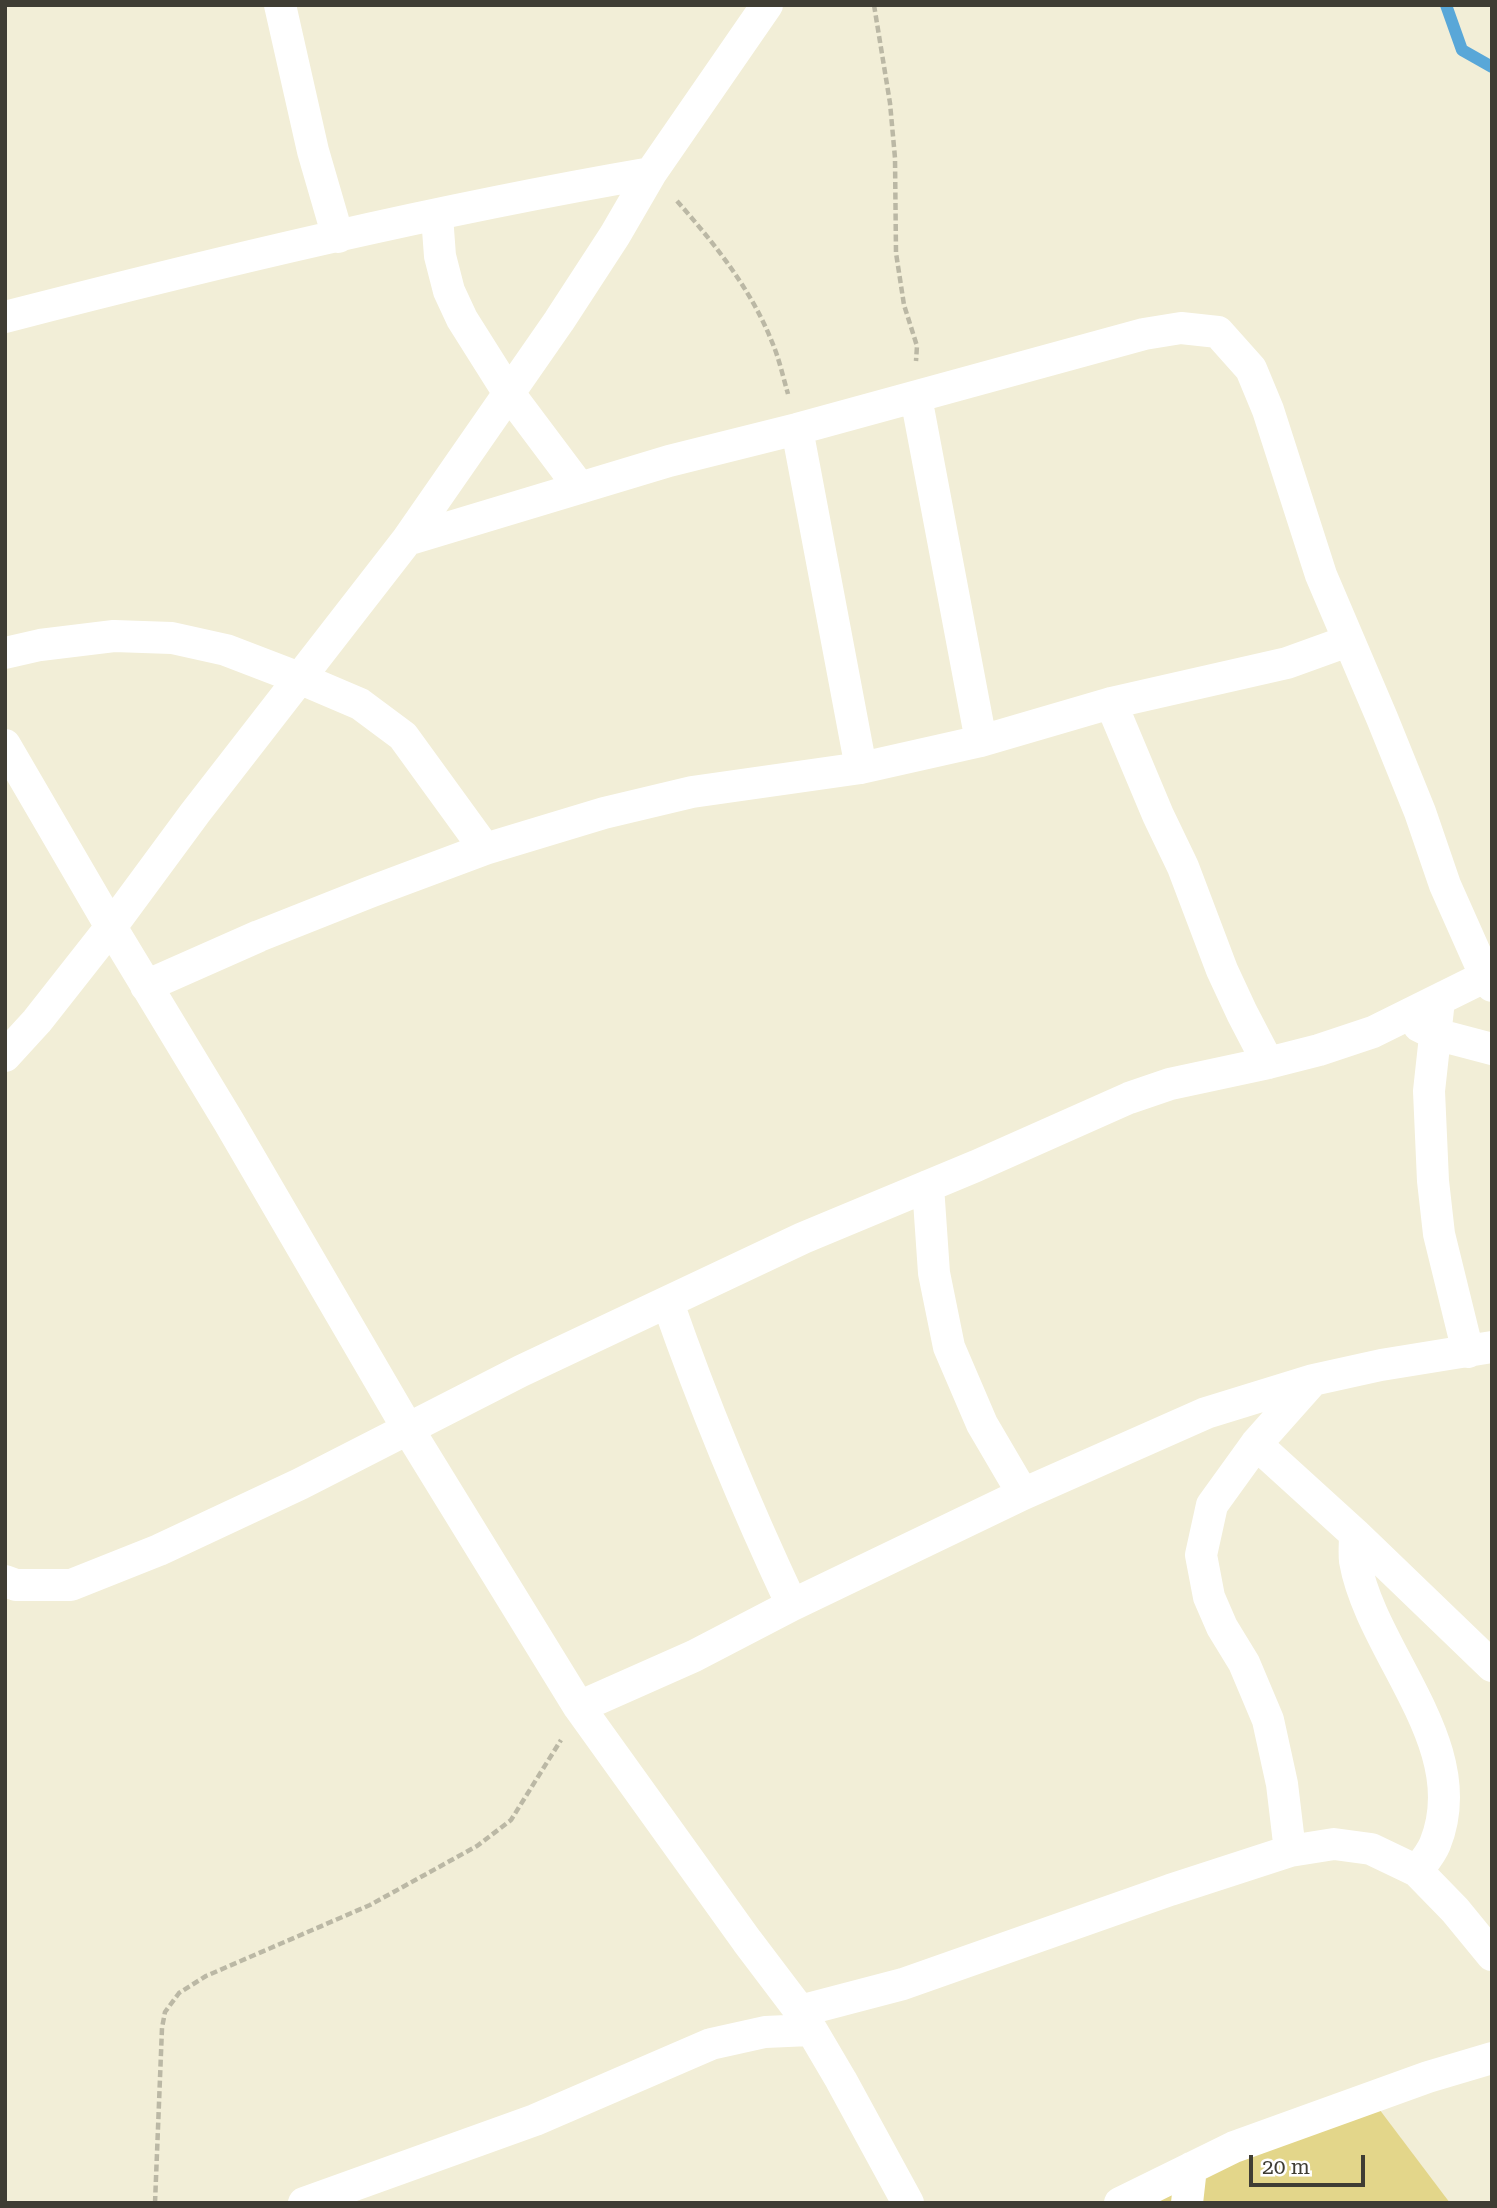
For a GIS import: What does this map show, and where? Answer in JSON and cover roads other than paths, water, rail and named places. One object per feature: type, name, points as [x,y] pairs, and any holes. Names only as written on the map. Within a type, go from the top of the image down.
[{"type":"street","points":[[280,5],[313,151],[338,237]]},
{"type":"street","points":[[5,1056],[37,1021],[111,928],[195,813],[407,540],[559,321],[615,235],[651,173],[767,5]]},
{"type":"street","points":[[5,317],[338,237],[547,191],[651,173]]},
{"type":"street","points":[[437,216],[440,256],[449,291],[462,319],[509,392],[580,488]]},
{"type":"street","points":[[5,1581],[16,1585],[71,1585],[159,1549],[300,1483],[521,1371],[803,1238],[1139,1095],[1197,1077],[1268,1063],[1373,1032],[1489,978],[1445,885],[1420,812],[1321,575],[1268,410],[1251,369],[1218,332],[1181,328],[1144,334],[797,429],[669,461],[407,540]]},
{"type":"street","points":[[916,397],[981,741]]},
{"type":"street","points":[[797,429],[861,768]]},
{"type":"street","points":[[5,653],[40,645],[114,636],[172,638],[226,650],[299,678],[360,704],[403,736],[485,849]]},
{"type":"street","points":[[146,986],[259,936],[485,849],[604,813],[692,792],[861,768],[981,741],[1111,703],[1287,663],[1348,641]]},
{"type":"street","points":[[1111,703],[1183,867],[1222,970],[1268,1063]]},
{"type":"street","points":[[5,745],[408,1429],[579,1707],[805,2020],[908,2203]]},
{"type":"street","points":[[579,1707],[694,1656],[792,1605],[1023,1494],[1206,1413],[1313,1380],[1381,1365],[1480,1350],[1435,1209],[1429,1091],[1438,1000]]},
{"type":"street","points":[[1406,1017],[1435,1034],[1492,1049]]},
{"type":"street","points":[[928,1186],[934,1273],[949,1347],[982,1424],[1023,1494]]},
{"type":"street","points":[[668,1303],[719,1440],[792,1605]]},
{"type":"street","points":[[1290,1851],[1282,1784],[1268,1720],[1244,1663],[1222,1626],[1209,1597],[1201,1555],[1212,1505],[1256,1444],[1313,1380]]},
{"type":"street","points":[[1256,1444],[1492,1666]]},
{"type":"street","points":[[1354,1534],[1355,1559],[1361,1582],[1375,1618],[1421,1711],[1438,1756],[1444,1794],[1441,1821],[1434,1845],[1417,1871]]},
{"type":"street","points":[[304,2203],[535,2120],[711,2044],[805,2020],[1170,1890],[1290,1851],[1334,1844],[1371,1849],[1417,1871],[1455,1910],[1492,1955]]},
{"type":"street","points":[[1120,2203],[1234,2147],[1428,2077],[1492,2058]]},
{"type":"street","points":[[1187,2203],[1191,2168]]},
{"type":"waterway","points":[[1446,5],[1462,50],[1492,67]]}]
